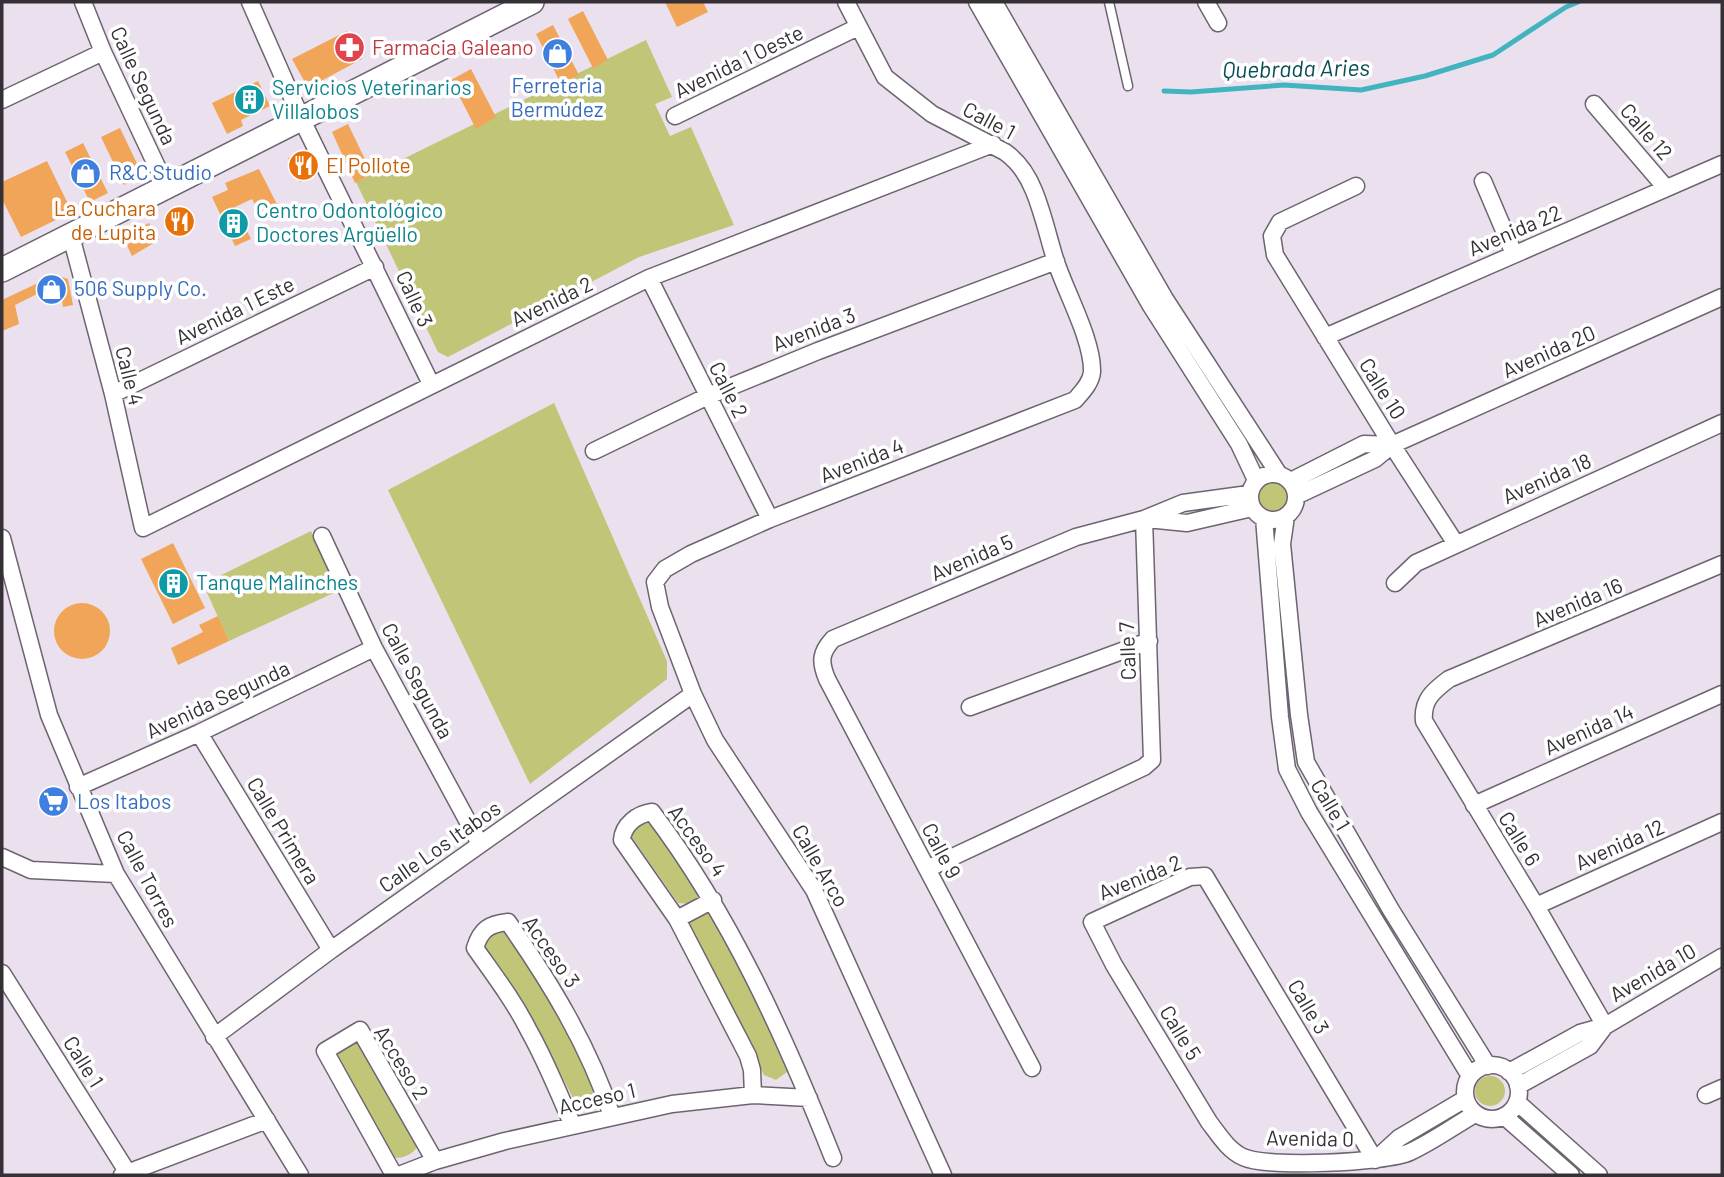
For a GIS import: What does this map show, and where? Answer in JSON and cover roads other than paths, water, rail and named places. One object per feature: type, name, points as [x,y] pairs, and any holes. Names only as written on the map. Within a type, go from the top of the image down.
[{"type":"main road","points":[[2,270],[532,2]]},
{"type":"street","name":"Calle Segunda","points":[[83,2],[103,52],[167,188]]},
{"type":"street","points":[[250,2],[302,120]]},
{"type":"street","name":"Calle 1","points":[[846,2],[885,76],[932,114],[958,130],[992,144],[1014,159],[1023,170],[1034,191],[1088,348],[1092,374],[1087,385]]},
{"type":"street","points":[[977,2],[1057,127],[1239,444],[1255,500],[1271,520],[1286,516]]},
{"type":"street","points":[[994,2],[1057,127]]},
{"type":"street","points":[[1206,2],[1218,23]]},
{"type":"street","name":"Avenida 1 Oeste","points":[[675,116],[858,27]]},
{"type":"street","points":[[2,100],[103,52]]},
{"type":"street","name":"Calle 12","points":[[1594,104],[1666,188]]},
{"type":"street","name":"Calle 3","points":[[302,120],[430,384]]},
{"type":"street","name":"Avenida 2","points":[[143,528],[649,278],[992,144]]},
{"type":"street","name":"Avenida 22","points":[[1325,337],[1722,164]]},
{"type":"street","points":[[1483,181],[1514,254]]},
{"type":"street","name":"Calle 10","points":[[1356,186],[1280,222],[1272,236],[1275,255],[1456,544]]},
{"type":"street","name":"Calle 4","points":[[71,236],[113,394],[143,528]]},
{"type":"street","name":"Avenida 3","points":[[594,451],[708,396],[818,351],[1056,261]]},
{"type":"street","name":"Avenida 1 Este","points":[[113,394],[375,267]]},
{"type":"street","name":"Calle 2","points":[[649,278],[770,519]]},
{"type":"street","name":"Avenida 20","points":[[1255,500],[1270,473],[1288,483],[1375,459],[1392,445],[1722,297]]},
{"type":"street","points":[[1158,302],[1288,483]]},
{"type":"street","name":"Avenida 4","points":[[655,582],[665,569],[691,554],[770,519],[1075,400],[1087,385]]},
{"type":"street","name":"Avenida 18","points":[[1395,583],[1416,563],[1722,423]]},
{"type":"street","name":"Calle 1","points":[[1288,483],[1292,510],[1286,516],[1282,544],[1299,715],[1307,762],[1391,910],[1488,1066]]},
{"type":"street","points":[[1144,519],[1186,523],[1255,500]]},
{"type":"street","name":"Calle 1","points":[[1255,500],[1280,717],[1287,769],[1292,783],[1470,1076]]},
{"type":"street","name":"Calle 7","points":[[927,869],[1144,767],[1152,760],[1144,519]]},
{"type":"street","name":"Avenida 5","points":[[823,650],[833,639],[1076,537],[1144,519]]},
{"type":"street","name":"Calle Segunda","points":[[322,536],[374,648],[480,844]]},
{"type":"street","name":"Calle Torres","points":[[2,538],[49,715],[116,874],[300,1175]]},
{"type":"street","name":"Avenida 16","points":[[1449,680],[1722,564]]},
{"type":"street","name":"Calle Arco","points":[[655,582],[660,607],[715,740],[814,890],[943,1175]]},
{"type":"street","points":[[970,707],[1149,641]]},
{"type":"street","name":"Avenida Segunda","points":[[78,787],[199,733],[374,648]]},
{"type":"street","name":"Calle 9","points":[[823,650],[821,664],[827,679],[1032,1068]]},
{"type":"street","name":"Calle 6","points":[[1449,680],[1434,690],[1428,698],[1423,710],[1424,721],[1605,1026]]},
{"type":"street","name":"Calle Los Itabos","points":[[214,1037],[331,950],[694,694]]},
{"type":"street","name":"Avenida 14","points":[[1474,805],[1722,694]]},
{"type":"street","points":[[1280,717],[1299,715]]},
{"type":"street","name":"Calle Primera","points":[[199,733],[331,950]]},
{"type":"street","name":"Acceso 4","points":[[753,1095],[752,1070],[748,1056],[677,919],[622,840],[629,824],[644,813],[652,812],[713,900],[809,1098],[832,1158]]},
{"type":"street","name":"Avenida 12","points":[[1536,906],[1722,822]]},
{"type":"street","points":[[2,857],[30,870],[116,874]]},
{"type":"street","name":"Calle 3","points":[[1205,876],[1376,1160]]},
{"type":"street","name":"Avenida 2","points":[[1091,922],[1189,877],[1205,876]]},
{"type":"street","points":[[677,919],[713,900]]},
{"type":"street","points":[[1376,919],[1391,910]]},
{"type":"street","name":"Acceso 3","points":[[573,1126],[529,1029],[475,948],[479,934],[494,923],[508,922],[560,999],[606,1096],[612,1116]]},
{"type":"street","name":"Calle 5","points":[[1091,922],[1209,1122],[1227,1145],[1244,1158]]},
{"type":"street","name":"Avenida 10","points":[[1509,1072],[1580,1033],[1605,1026],[1722,957]]},
{"type":"street","name":"Calle 1","points":[[2,974],[125,1174]]},
{"type":"street","name":"Avenida 10","points":[[1517,1094],[1590,1046],[1605,1026]]},
{"type":"street","name":"Acceso 2","points":[[394,1175],[325,1051],[360,1030],[435,1161]]},
{"type":"street","points":[[1517,1094],[1504,1116],[1489,1119],[1475,1114],[1465,1099],[1470,1076],[1478,1069],[1496,1066],[1509,1072],[1517,1094],[1599,1175]]},
{"type":"street","points":[[1706,1095],[1722,1088]]},
{"type":"street","name":"Acceso 1","points":[[399,1175],[435,1161],[505,1141],[672,1104],[753,1095],[809,1098]]},
{"type":"street","name":"Avenida 0","points":[[1376,1160],[1399,1138],[1465,1099]]},
{"type":"street","name":"Avenida 0","points":[[1244,1158],[1273,1162],[1376,1160],[1408,1153],[1475,1114]]},
{"type":"street","points":[[1504,1116],[1571,1175]]},
{"type":"street","points":[[125,1174],[267,1120]]},
{"type":"lane","points":[[1109,2],[1128,86]]},
{"type":"waterway","name":"Quebrada Aries","points":[[1164,91],[1191,92],[1284,85],[1361,90],[1425,76],[1493,55],[1566,7],[1578,2]]},
{"type":"place","name":"Farmacia Galeano","points":[[349,48]]},
{"type":"place","name":"Ferreteria Bermúdez","points":[[557,54]]},
{"type":"place","name":"Servicios Veterinarios Villalobos","points":[[249,100]]},
{"type":"place","name":"El Pollote","points":[[303,166]]},
{"type":"place","name":"R&C Studio","points":[[86,173]]},
{"type":"place","name":"La Cuchara de Lupita","points":[[179,221]]},
{"type":"place","name":"Centro Odontológico Doctores Argüello","points":[[233,223]]},
{"type":"place","name":"506 Supply Co.","points":[[51,289]]},
{"type":"place","name":"Tanque Malinches","points":[[173,583]]},
{"type":"place","name":"Los Itabos","points":[[54,802]]}]
